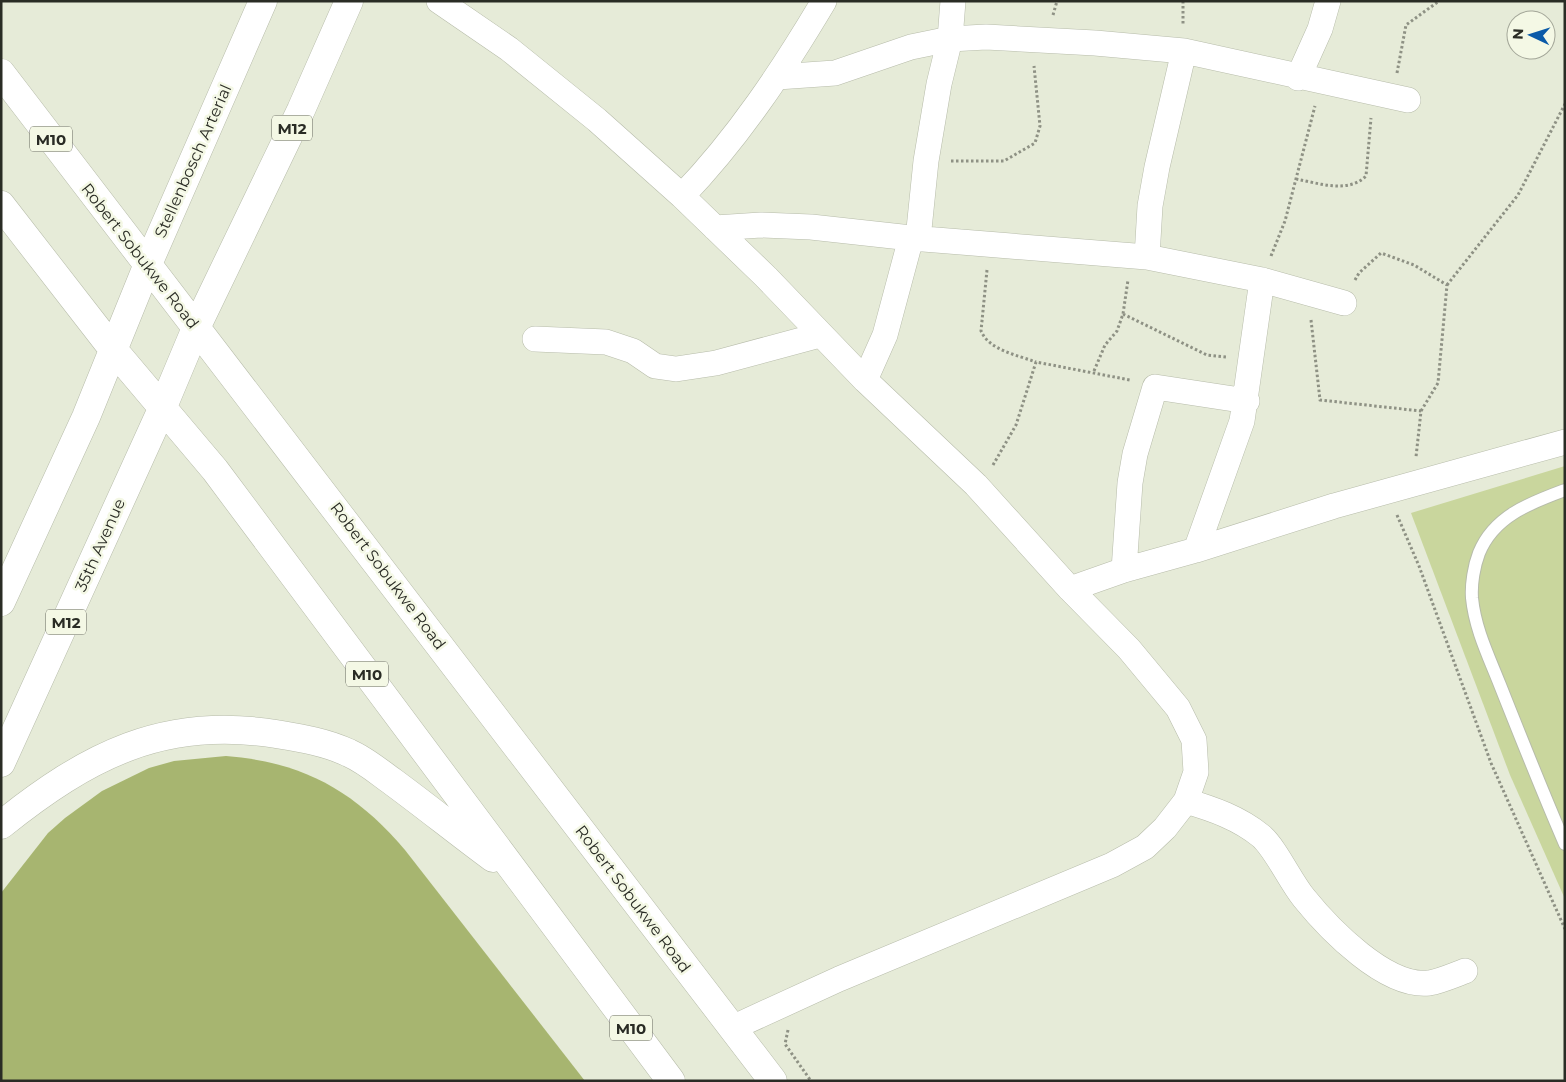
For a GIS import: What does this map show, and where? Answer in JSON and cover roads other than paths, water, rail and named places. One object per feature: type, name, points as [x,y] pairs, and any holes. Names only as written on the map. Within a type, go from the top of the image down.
[{"type":"main road","name":"Stellenbosch Arterial","points":[[112,348],[263,1]]},
{"type":"main road","name":"M12","points":[[162,409],[196,328],[301,110],[349,1]]},
{"type":"main road","name":"Robert Sobukwe Road","points":[[1,73],[773,1081]]},
{"type":"main road","name":"M10","points":[[1,205],[112,348],[215,470],[670,1081]]},
{"type":"main road","points":[[1,602],[86,417],[112,348]]},
{"type":"main road","name":"35th Avenue","points":[[1,763],[162,409]]},
{"type":"main road","points":[[1,825],[29,801],[88,765],[119,750],[156,737],[197,731],[242,729],[310,740],[349,753],[422,803],[518,877]]},
{"type":"street","points":[[439,1],[509,49],[597,120],[682,196],[766,277],[865,380],[976,485],[1070,589],[1129,648],[1178,708],[1194,740],[1196,772],[1186,801],[1165,828],[1145,847],[1112,865],[848,975],[732,1028]]},
{"type":"street","points":[[682,196],[712,163],[776,77],[824,1]]},
{"type":"street","points":[[865,380],[886,335],[914,238],[939,84],[950,39],[953,1]]},
{"type":"street","points":[[1310,80],[1320,29],[1328,1]]},
{"type":"street","points":[[776,77],[835,73],[887,54],[950,39],[986,37],[1095,43],[1184,51],[1408,100]]},
{"type":"street","points":[[1139,257],[1157,167],[1184,51]]},
{"type":"street","points":[[715,228],[762,225],[811,227],[914,238],[1139,257],[1262,280],[1344,303]]},
{"type":"street","points":[[1196,550],[1224,476],[1247,401],[1262,280]]},
{"type":"street","points":[[535,339],[606,342],[632,351],[655,366],[676,368],[716,363],[820,335]]},
{"type":"street","points":[[1124,570],[1130,483],[1136,454],[1155,387],[1247,401]]},
{"type":"street","points":[[1070,589],[1124,570],[1387,492],[1565,442]]},
{"type":"street","points":[[1186,801],[1232,817],[1262,837],[1304,899],[1348,944],[1389,973],[1412,982],[1429,983],[1465,971]]},
{"type":"lane","points":[[1565,490],[1525,504],[1510,515],[1491,534],[1479,553],[1474,572],[1472,597],[1481,636],[1532,768],[1565,844]]}]
